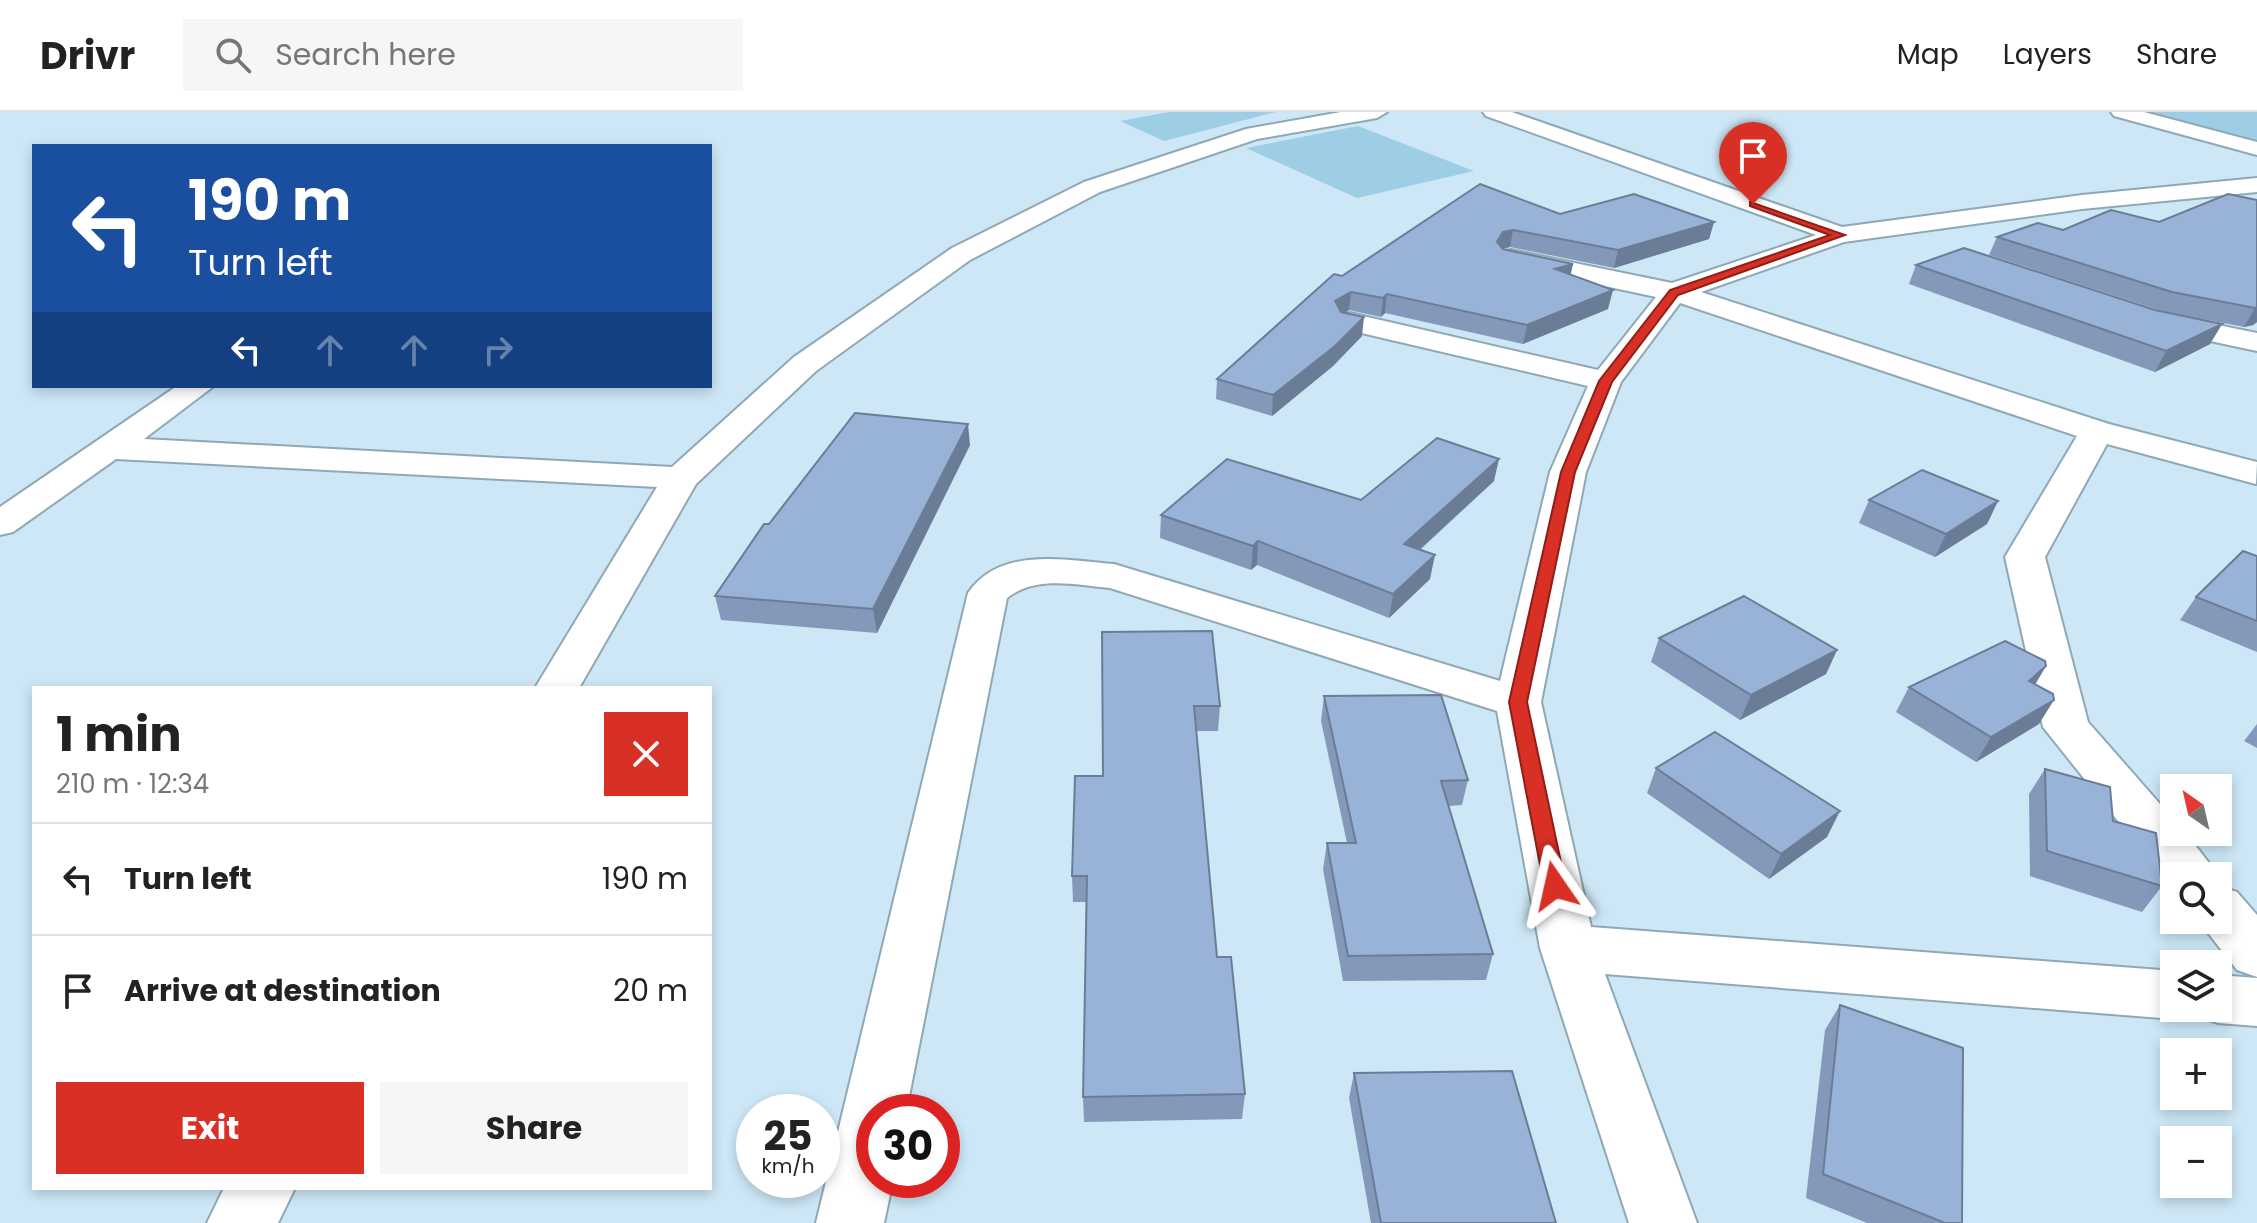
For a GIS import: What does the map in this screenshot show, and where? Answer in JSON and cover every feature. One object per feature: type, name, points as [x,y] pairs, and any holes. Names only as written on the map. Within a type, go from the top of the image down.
[{"type":"street","points":[[558,686],[681,478],[805,364],[961,254],[1092,187],[1253,133],[1377,112]]},
{"type":"street","points":[[1493,112],[1840,235]]},
{"type":"street","points":[[2121,112],[2257,149]]},
{"type":"street","points":[[1663,1223],[1568,948],[1518,702],[1568,472],[1606,381],[1674,292],[1840,235],[2073,203],[2257,185]]},
{"type":"street","points":[[1880,230],[1938,249]]},
{"type":"street","points":[[1509,258],[1674,292],[2097,431],[2256,473]]},
{"type":"street","points":[[2257,342],[2148,319],[2176,338],[2257,365]]},
{"type":"street","points":[[1350,322],[1606,381]]},
{"type":"street","points":[[0,524],[195,388]]},
{"type":"street","points":[[2097,431],[2025,557],[2066,727],[2180,862]]},
{"type":"street","points":[[110,448],[681,478]]},
{"type":"street","points":[[878,1094],[988,593],[1011,575],[1048,571],[1114,576],[1518,702]]},
{"type":"street","points":[[2232,924],[2257,954]]},
{"type":"street","points":[[1568,948],[2160,994]]},
{"type":"street","points":[[2232,1000],[2257,1002]]},
{"type":"street","points":[[241,1223],[261,1190]]},
{"type":"street","points":[[850,1223],[856,1196]]},
{"type":"shaded area","points":[[1169,112],[1276,112],[1164,141],[1120,121]]},
{"type":"shaded area","points":[[2144,112],[2257,112],[2257,142]]},
{"type":"shaded area","points":[[1358,126],[1474,171],[1357,198],[1246,148]]},
{"type":"building","points":[[1480,184],[1560,214],[1634,194],[1714,222],[1618,250],[1513,230],[1503,232],[1497,242],[1503,249],[1573,264],[1555,269],[1613,290],[1527,325],[1387,294],[1383,298],[1351,292],[1335,301],[1341,312],[1364,317],[1335,346],[1273,395],[1217,379],[1334,274],[1342,276]]},
{"type":"building","points":[[2228,194],[2257,200],[2255,308],[2172,292],[1997,237],[2038,223],[2063,230],[2111,210],[2159,222]]},
{"type":"building","points":[[1964,248],[2155,310],[2222,324],[2166,351],[1916,265]]},
{"type":"building","points":[[855,413],[968,424],[873,609],[715,596],[764,524],[769,524]]},
{"type":"building","points":[[1437,438],[1499,459],[1404,544],[1435,555],[1393,594],[1258,541],[1253,546],[1161,515],[1227,459],[1361,500]]},
{"type":"building","points":[[1922,470],[1998,501],[1946,534],[1869,500]]},
{"type":"building","points":[[2243,551],[2257,556],[2257,621],[2196,597]]},
{"type":"building","points":[[1744,596],[1837,650],[1751,695],[1659,638]]},
{"type":"building","points":[[1212,631],[1220,706],[1194,706],[1217,957],[1231,957],[1245,1094],[1083,1097],[1087,876],[1072,876],[1075,776],[1103,776],[1102,632]]},
{"type":"building","points":[[2005,641],[2045,661],[2046,666],[2029,681],[2053,694],[2054,700],[1991,737],[1909,687]]},
{"type":"building","points":[[1441,695],[1468,780],[1441,781],[1493,954],[1348,956],[1327,843],[1356,843],[1324,696]]},
{"type":"building","points":[[1715,732],[1840,811],[1781,854],[1656,768]]},
{"type":"building","points":[[2045,769],[2110,787],[2113,821],[2156,833],[2160,885],[2047,851]]},
{"type":"building","points":[[1840,1005],[1963,1048],[1962,1223],[1945,1223],[1823,1174]]},
{"type":"building","points":[[1512,1071],[1556,1223],[1381,1223],[1354,1073]]},
{"type":"route","points":[[1555,886],[1518,702],[1568,472],[1606,381],[1674,292],[1840,235],[1753,204]]}]
